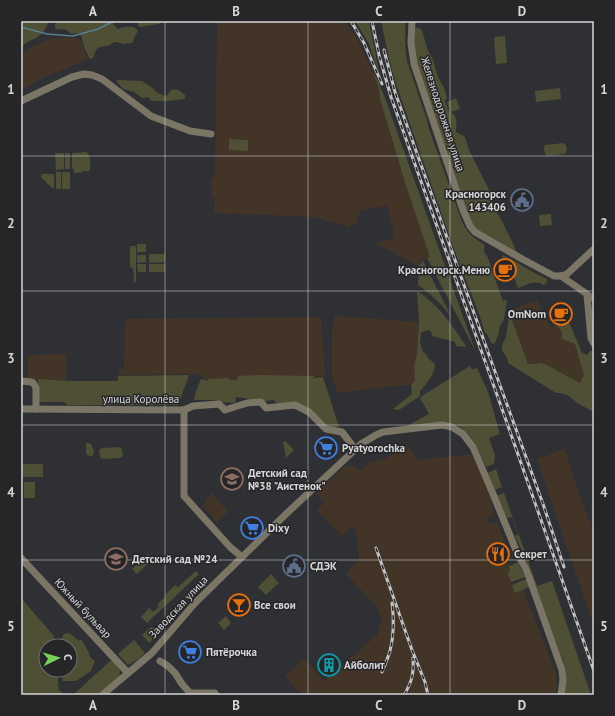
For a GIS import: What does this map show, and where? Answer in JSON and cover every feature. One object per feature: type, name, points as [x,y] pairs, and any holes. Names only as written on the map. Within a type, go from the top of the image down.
[{"type":"street","name":"Железнодорожная улица","points":[[412,21],[412,57],[463,210],[470,226],[476,232],[551,275],[561,276],[594,299]]},
{"type":"street","points":[[21,101],[72,77],[84,74],[92,75],[102,79],[151,116],[190,131],[211,134]]},
{"type":"street","points":[[561,276],[567,274],[594,248]]},
{"type":"street","points":[[574,286],[573,278],[575,266]]},
{"type":"street","points":[[587,295],[591,338],[594,344]]},
{"type":"street","points":[[21,381],[30,381],[35,385],[36,409]]},
{"type":"street","name":"улица Королёва","points":[[21,409],[184,410],[193,406],[219,404],[225,410],[247,403],[261,402],[266,408],[295,405],[309,412],[326,428],[342,432],[355,449]]},
{"type":"street","points":[[184,410],[184,496],[230,547],[242,557]]},
{"type":"street","name":"Заводская улица","points":[[102,695],[154,650],[195,603],[294,506],[355,449],[369,439],[383,432],[447,425],[463,434],[473,447],[518,555],[525,568],[562,670],[563,680],[561,695]]},
{"type":"street","name":"Южный бульвар","points":[[21,558],[128,673]]},
{"type":"street","points":[[160,661],[176,673],[182,684],[190,693],[215,693],[216,695]]},
{"type":"shaded area","points":[[217,21],[345,21],[356,37],[372,70],[379,89],[380,99],[406,186],[430,257],[425,259],[419,266],[375,243],[395,238],[387,205],[360,211],[356,225],[351,224],[350,227],[313,217],[214,213],[215,197],[211,197],[212,178],[214,178],[215,175]]},
{"type":"shaded area","points":[[74,37],[81,41],[87,59],[21,90],[21,56],[28,49],[50,39]]},
{"type":"shaded area","points":[[537,300],[550,327],[557,325],[575,344],[584,375],[580,384],[547,365],[541,363],[528,364],[511,317],[514,308]]},
{"type":"shaded area","points":[[335,316],[419,322],[417,354],[414,366],[415,380],[411,385],[338,393],[332,378],[332,331]]},
{"type":"shaded area","points":[[321,317],[325,376],[210,383],[198,374],[119,375],[119,369],[124,369],[125,319]]},
{"type":"shaded area","points":[[66,354],[66,381],[28,379],[28,355]]},
{"type":"shaded area","points":[[408,445],[417,460],[472,454],[492,500],[491,503],[494,513],[492,514],[493,516],[486,519],[488,524],[497,521],[511,559],[507,561],[510,570],[508,575],[515,592],[523,589],[557,676],[556,695],[302,695],[285,676],[304,658],[324,681],[377,635],[382,619],[376,606],[346,574],[359,560],[356,530],[352,526],[342,536],[317,510],[325,502],[316,493],[345,466],[353,466],[360,470],[370,462],[383,460]]},
{"type":"shaded area","points":[[564,449],[594,535],[594,627],[537,459]]},
{"type":"shaded area","points":[[212,493],[228,512],[217,522],[202,506],[206,502],[204,500]]},
{"type":"green space","points":[[21,21],[43,21],[48,23],[39,36],[21,48]]},
{"type":"green space","points":[[58,21],[113,21],[113,24],[118,29],[134,27],[138,31],[132,43],[123,44],[114,42],[108,46],[99,47],[92,59],[89,58],[85,50],[81,35],[78,33],[71,34],[64,29],[58,30],[55,28],[55,25]]},
{"type":"green space","points":[[137,21],[161,21],[159,24],[139,27]]},
{"type":"green space","points":[[355,21],[369,21],[380,76],[369,44]]},
{"type":"green space","points":[[381,21],[405,21],[405,46],[407,61],[461,219],[465,228],[470,234],[485,245],[484,252],[490,263],[503,301],[507,300],[504,319],[499,328],[499,333],[495,343],[492,344],[485,333],[454,249],[397,87]]},
{"type":"green space","points":[[415,28],[422,30],[438,77],[445,90],[447,98],[445,101],[450,112],[447,102],[456,98],[460,109],[451,112],[454,114],[456,119],[456,132],[464,136],[469,150],[490,192],[497,213],[516,251],[478,230],[468,216],[417,66],[414,47]]},
{"type":"green space","points":[[505,36],[507,63],[496,64],[494,37]]},
{"type":"green space","points":[[372,70],[385,98],[475,350],[427,258],[430,257],[406,186],[380,99],[379,89]]},
{"type":"green space","points":[[117,80],[142,81],[156,92],[165,96],[168,95],[171,90],[176,89],[185,95],[185,99],[152,101],[148,97],[142,98],[134,92],[123,89]]},
{"type":"green space","points":[[560,88],[561,99],[536,102],[535,91]]},
{"type":"green space","points":[[229,139],[248,140],[248,151],[229,150]]},
{"type":"green space","points":[[564,143],[567,148],[565,154],[547,156],[545,153],[545,145]]},
{"type":"green space","points":[[86,152],[90,158],[90,171],[74,173],[74,169],[72,169],[72,153]]},
{"type":"green space","points":[[55,153],[64,153],[64,169],[56,170]]},
{"type":"green space","points":[[65,153],[70,153],[70,169],[65,169]]},
{"type":"green space","points":[[56,172],[61,172],[61,189],[56,189]]},
{"type":"green space","points":[[62,172],[70,172],[70,189],[62,189]]},
{"type":"green space","points":[[42,174],[54,174],[54,188],[52,188],[41,177]]},
{"type":"green space","points":[[551,214],[552,225],[540,226],[539,215]]},
{"type":"green space","points":[[137,244],[146,244],[146,252],[137,252]]},
{"type":"green space","points":[[130,246],[136,246],[136,282],[134,282],[133,268],[130,267]]},
{"type":"green space","points":[[149,254],[165,254],[165,262],[149,263]]},
{"type":"green space","points":[[137,255],[146,255],[146,262],[137,263]]},
{"type":"green space","points":[[502,255],[514,260],[535,274],[547,279],[547,282],[544,285],[534,283],[518,288],[510,266],[511,264],[503,259]]},
{"type":"green space","points":[[423,261],[452,318],[428,292],[418,285],[419,266]]},
{"type":"green space","points":[[137,264],[146,264],[146,272],[138,272]]},
{"type":"green space","points":[[149,264],[165,264],[165,272],[149,272]]},
{"type":"green space","points":[[417,291],[438,309],[456,331],[466,347],[456,346],[455,342],[432,336],[431,331],[428,330],[422,332],[420,343],[423,352],[435,364],[434,371],[428,382],[420,391],[420,396],[399,410],[393,409],[412,394],[411,385],[415,380],[414,366],[417,354],[419,322]]},
{"type":"green space","points":[[512,315],[511,317],[528,364],[541,363],[547,365],[580,383],[584,375],[575,344],[562,339],[562,332],[557,325],[569,322],[582,353],[587,355],[590,351],[594,351],[594,412],[579,404],[567,395],[556,393],[508,363],[502,350],[502,345],[506,337],[509,316]]},
{"type":"green space","points":[[470,366],[472,370],[477,368],[488,392],[500,434],[489,438],[495,455],[494,464],[486,467],[475,444],[460,427],[444,422],[405,427],[429,414],[420,398],[422,396]]},
{"type":"green space","points":[[189,375],[178,405],[67,405],[64,402],[38,402],[38,379],[66,381],[118,381],[118,376]]},
{"type":"green space","points":[[238,376],[315,376],[312,378],[323,377],[339,427],[327,425],[310,409],[277,404],[274,400],[265,401],[236,397],[235,403],[215,400],[194,400],[201,379],[208,381],[208,379],[228,378],[230,380],[237,380]]},
{"type":"green space","points":[[285,441],[294,450],[286,458],[283,442]]},
{"type":"green space","points":[[86,443],[91,444],[94,451],[93,455],[91,456],[87,455]]},
{"type":"green space","points":[[120,447],[122,449],[123,456],[120,458],[102,459],[100,457],[99,450],[102,448]]},
{"type":"green space","points":[[23,464],[43,464],[43,477],[23,477]]},
{"type":"green space","points":[[496,469],[502,487],[495,490],[488,473]]},
{"type":"green space","points":[[24,482],[35,482],[35,498],[24,498]]},
{"type":"green space","points":[[504,493],[537,586],[552,581],[591,695],[564,695],[566,669],[527,562],[515,536],[518,534],[512,517],[507,518],[496,496]]},
{"type":"green space","points":[[148,554],[153,559],[137,574],[132,569]]},
{"type":"green space","points":[[518,562],[525,577],[511,582],[508,575],[510,570],[509,566]]},
{"type":"green space","points":[[196,571],[199,574],[147,623],[141,617],[149,608],[153,612],[159,607],[157,605],[175,585],[178,587]]},
{"type":"green space","points":[[271,574],[279,583],[266,595],[258,587]]},
{"type":"green space","points":[[526,579],[529,587],[515,593],[512,585]]},
{"type":"green space","points":[[21,598],[54,636],[54,638],[38,638],[38,678],[58,678],[59,692],[60,690],[63,695],[21,695]]},
{"type":"green space","points":[[226,616],[231,623],[224,630],[218,623]]},
{"type":"green space","points":[[151,627],[162,631],[149,643],[142,635]]},
{"type":"green space","points":[[69,633],[75,638],[62,638],[64,634]]},
{"type":"green space","points":[[78,640],[82,640],[90,657],[95,661],[91,671],[76,681],[62,681],[63,678],[78,678]]},
{"type":"green space","points":[[134,640],[145,653],[128,665],[118,654]]},
{"type":"green space","points":[[110,661],[113,661],[119,668],[119,676],[96,695],[73,695]]},
{"type":"waterway","points":[[21,27],[47,34],[73,36],[98,29],[114,21]]},
{"type":"railway","points":[[351,21],[364,43],[382,84]]},
{"type":"railway","points":[[372,21],[379,55],[391,97],[594,671]]},
{"type":"railway","points":[[384,50],[395,92],[543,504],[564,567]]},
{"type":"railway","points":[[376,548],[412,650],[425,682],[428,695]]},
{"type":"railway","points":[[382,672],[389,654],[392,639],[392,603]]},
{"type":"railway","points":[[404,695],[412,677],[413,658]]},
{"type":"place","name":"Красногорск 143406","points":[[522,200]]},
{"type":"place","name":"Красногорск.Меню","points":[[505,270]]},
{"type":"place","name":"OmNom","points":[[561,314]]},
{"type":"place","name":"Pyatyorochka","points":[[326,448]]},
{"type":"place","name":"Детский сад №38 \"Аистенок\"","points":[[232,479]]},
{"type":"place","name":"Dixy","points":[[252,528]]},
{"type":"place","name":"Секрет","points":[[498,554]]},
{"type":"place","name":"Детский сад №24","points":[[116,559]]},
{"type":"place","name":"СДЭК","points":[[294,566]]},
{"type":"place","name":"Все свои","points":[[239,605]]},
{"type":"place","name":"Пятёрочка","points":[[190,652]]},
{"type":"place","name":"Айболит","points":[[329,665]]}]
